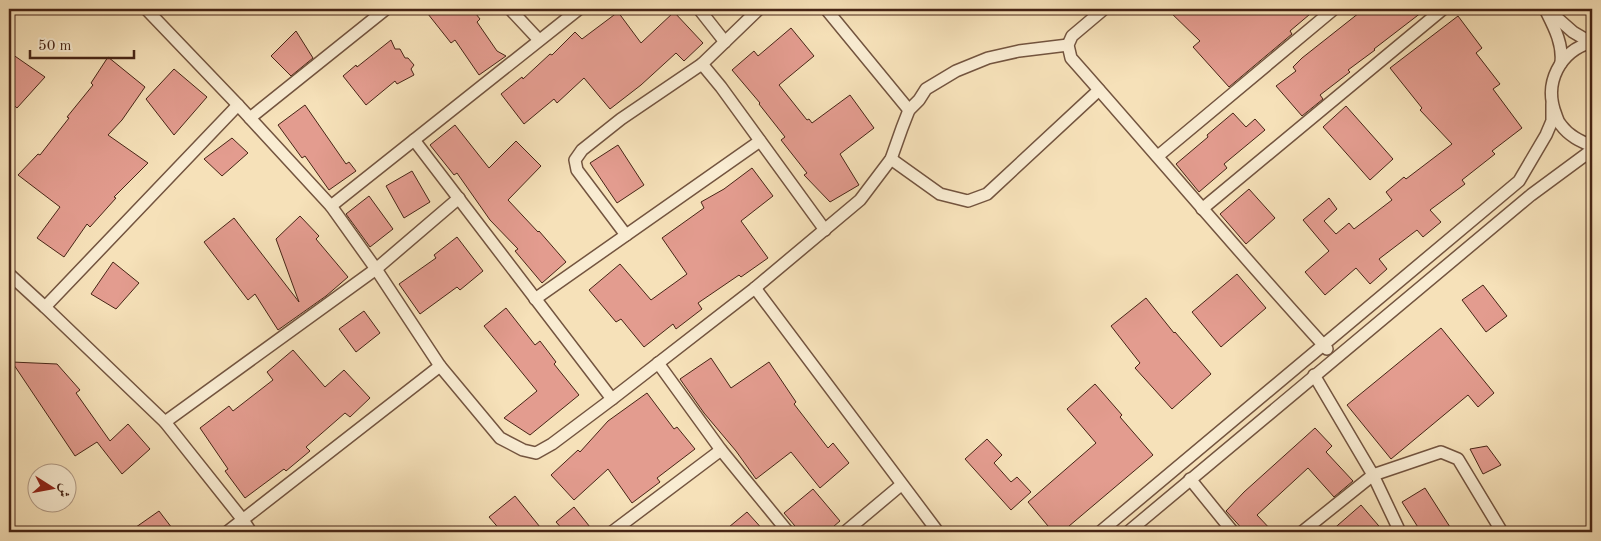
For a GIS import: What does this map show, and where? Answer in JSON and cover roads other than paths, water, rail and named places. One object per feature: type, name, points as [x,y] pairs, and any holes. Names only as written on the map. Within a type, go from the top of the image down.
[{"type":"street","points":[[146,9],[332,206],[440,366],[500,438],[523,450],[536,453],[552,444],[612,399],[755,288],[860,200],[892,159],[909,110],[926,89],[956,71],[988,58],[1019,51],[1068,45]]},
{"type":"street","points":[[250,118],[386,9]]},
{"type":"street","points":[[510,9],[539,40]]},
{"type":"street","points":[[332,206],[579,9]]},
{"type":"street","points":[[699,9],[725,42]]},
{"type":"street","points":[[626,235],[578,170],[575,160],[582,150],[621,119],[702,64],[759,9]]},
{"type":"street","points":[[826,9],[909,110]]},
{"type":"street","points":[[1104,9],[1072,36],[1068,45],[1071,58],[1335,358]]},
{"type":"street","points":[[1158,156],[1334,9]]},
{"type":"street","points":[[1202,209],[1443,9]]},
{"type":"street","points":[[1546,9],[1572,32],[1591,42]]},
{"type":"street","points":[[1546,9],[1560,40],[1561,63]]},
{"type":"street","points":[[1100,532],[1519,181],[1552,121],[1552,86],[1557,68],[1569,54],[1583,44],[1591,42]]},
{"type":"street","points":[[702,64],[721,87],[825,230]]},
{"type":"street","points":[[892,159],[940,194],[968,201],[988,194],[1099,90]]},
{"type":"street","points":[[1128,532],[1531,195],[1592,148],[1575,139],[1560,124],[1552,104]]},
{"type":"street","points":[[45,307],[238,105]]},
{"type":"street","points":[[414,140],[612,399]]},
{"type":"street","points":[[535,299],[760,141]]},
{"type":"street","points":[[165,422],[376,270],[459,198]]},
{"type":"street","points":[[9,274],[165,422],[251,532]]},
{"type":"street","points":[[755,288],[938,532]]},
{"type":"street","points":[[658,363],[721,450],[788,532]]},
{"type":"street","points":[[227,532],[440,366]]},
{"type":"street","points":[[1314,375],[1374,475],[1400,532]]},
{"type":"street","points":[[612,532],[721,450]]},
{"type":"street","points":[[1302,532],[1374,475],[1441,452],[1458,459],[1498,531]]},
{"type":"street","points":[[1190,479],[1233,532]]},
{"type":"street","points":[[845,532],[901,485]]}]
